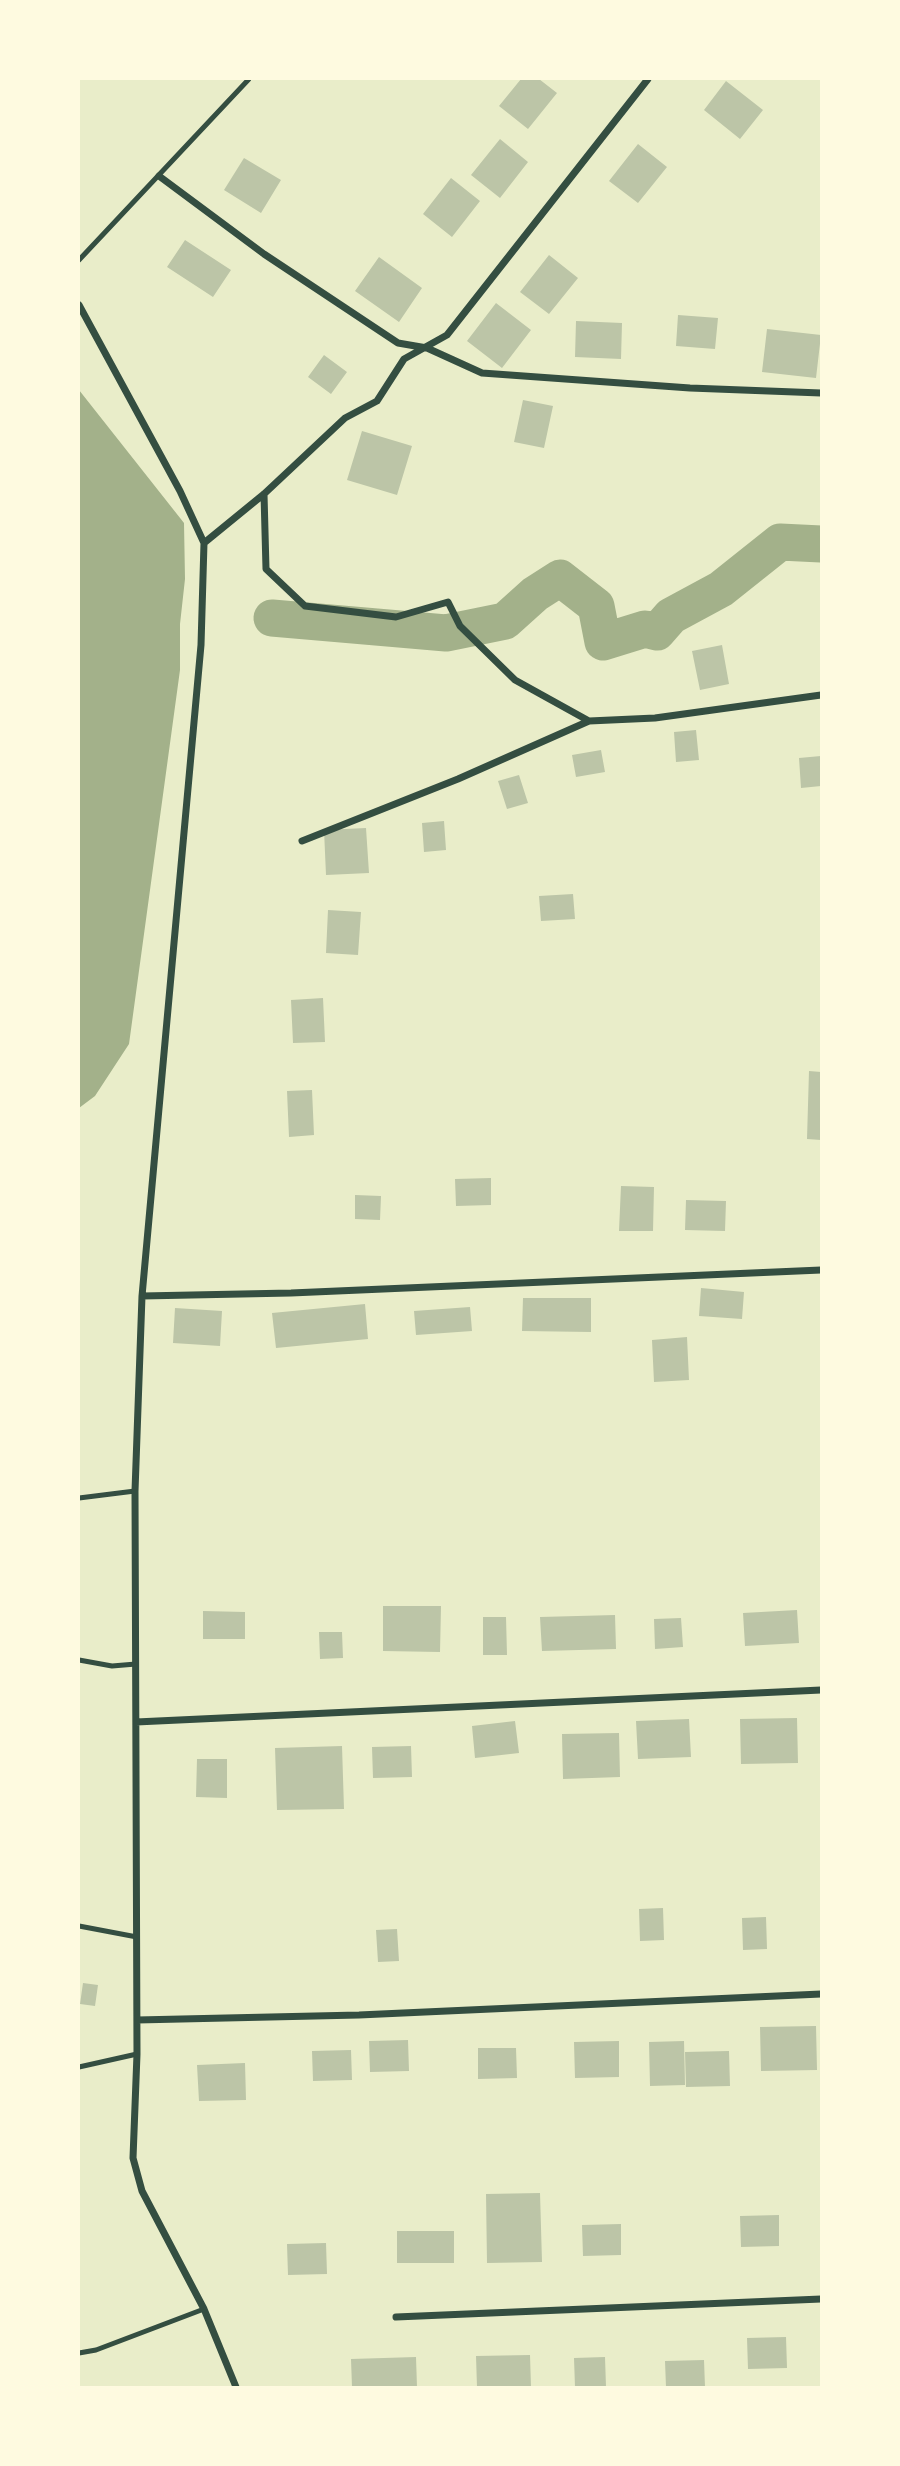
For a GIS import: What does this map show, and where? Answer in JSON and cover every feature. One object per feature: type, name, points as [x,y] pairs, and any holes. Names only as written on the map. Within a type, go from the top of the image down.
[{"type":"street","points":[[204,543],[264,494],[345,418],[377,401],[404,359],[447,335],[648,79]]},
{"type":"street","points":[[159,176],[264,254],[398,343],[426,348],[482,373],[690,388],[821,393]]},
{"type":"street","points":[[79,305],[180,491],[204,543],[201,645],[142,1296],[135,1491],[137,2054],[133,2158],[142,2191],[204,2309],[236,2387]]},
{"type":"street","points":[[264,494],[266,569],[305,606],[396,617],[448,602],[460,626],[515,680],[589,721]]},
{"type":"street","points":[[302,841],[458,779],[589,721],[655,718],[821,695]]},
{"type":"street","points":[[142,1296],[291,1293],[821,1270]]},
{"type":"street","points":[[136,1722],[821,1690]]},
{"type":"street","points":[[137,2020],[359,2015],[821,1994]]},
{"type":"street","points":[[396,2318],[821,2299]]},
{"type":"lane","points":[[79,260],[250,79]]},
{"type":"lane","points":[[79,1499],[135,1491]]},
{"type":"lane","points":[[79,1660],[111,1666],[136,1664]]},
{"type":"lane","points":[[79,1926],[137,1937]]},
{"type":"lane","points":[[79,2067],[137,2054]]},
{"type":"lane","points":[[79,2353],[96,2350],[204,2309]]},
{"type":"shaded area","points":[[79,390],[184,523],[185,579],[180,624],[180,670],[129,1044],[95,1096],[79,1108]]},
{"type":"building","points":[[521,79],[539,79],[557,93],[528,129],[499,106]]},
{"type":"building","points":[[726,81],[763,110],[740,139],[704,110]]},
{"type":"building","points":[[500,139],[528,162],[500,198],[471,175]]},
{"type":"building","points":[[638,144],[667,167],[638,203],[609,181]]},
{"type":"building","points":[[244,158],[281,180],[261,213],[224,190]]},
{"type":"building","points":[[451,178],[480,201],[452,237],[423,214]]},
{"type":"building","points":[[185,240],[231,270],[213,297],[167,267]]},
{"type":"building","points":[[549,255],[578,278],[549,314],[520,292]]},
{"type":"building","points":[[379,257],[422,288],[399,322],[355,291]]},
{"type":"building","points":[[496,303],[531,330],[502,368],[467,341]]},
{"type":"building","points":[[678,315],[718,318],[715,349],[676,346]]},
{"type":"building","points":[[576,321],[622,323],[621,359],[575,357]]},
{"type":"building","points":[[767,329],[821,335],[816,378],[762,372]]},
{"type":"building","points":[[324,355],[347,372],[331,394],[308,377]]},
{"type":"building","points":[[523,400],[553,406],[544,448],[514,442]]},
{"type":"building","points":[[362,431],[412,446],[397,495],[347,480]]},
{"type":"building","points":[[722,645],[729,684],[700,690],[692,651]]},
{"type":"building","points":[[696,730],[699,760],[676,762],[674,732]]},
{"type":"building","points":[[601,750],[605,772],[576,777],[572,755]]},
{"type":"building","points":[[821,756],[821,786],[801,788],[799,758]]},
{"type":"building","points":[[519,775],[528,803],[507,809],[498,781]]},
{"type":"building","points":[[444,821],[446,850],[424,852],[422,823]]},
{"type":"building","points":[[366,828],[369,873],[326,875],[324,830]]},
{"type":"building","points":[[573,894],[575,919],[541,921],[539,896]]},
{"type":"building","points":[[328,910],[361,912],[358,955],[326,953]]},
{"type":"building","points":[[323,998],[325,1042],[293,1043],[291,1000]]},
{"type":"building","points":[[809,1071],[821,1072],[821,1140],[807,1139]]},
{"type":"building","points":[[312,1090],[314,1135],[289,1137],[287,1091]]},
{"type":"building","points":[[491,1178],[491,1205],[456,1206],[455,1179]]},
{"type":"building","points":[[621,1186],[654,1187],[653,1231],[619,1231]]},
{"type":"building","points":[[355,1195],[381,1196],[380,1220],[355,1219]]},
{"type":"building","points":[[686,1200],[726,1201],[725,1231],[685,1230]]},
{"type":"building","points":[[701,1288],[744,1292],[742,1319],[699,1316]]},
{"type":"building","points":[[523,1298],[591,1298],[591,1332],[522,1331]]},
{"type":"building","points":[[365,1304],[368,1339],[276,1348],[272,1313]]},
{"type":"building","points":[[470,1307],[472,1331],[416,1335],[414,1311]]},
{"type":"building","points":[[175,1308],[222,1311],[220,1346],[173,1343]]},
{"type":"building","points":[[687,1337],[689,1380],[654,1382],[652,1340]]},
{"type":"building","points":[[383,1606],[441,1606],[440,1652],[383,1651]]},
{"type":"building","points":[[797,1610],[799,1643],[745,1646],[743,1613]]},
{"type":"building","points":[[203,1611],[245,1612],[245,1639],[203,1639]]},
{"type":"building","points":[[615,1615],[616,1649],[542,1651],[540,1617]]},
{"type":"building","points":[[483,1617],[506,1617],[507,1655],[483,1655]]},
{"type":"building","points":[[681,1618],[683,1647],[655,1649],[654,1619]]},
{"type":"building","points":[[319,1632],[342,1632],[343,1658],[320,1659]]},
{"type":"building","points":[[797,1718],[798,1763],[741,1764],[740,1719]]},
{"type":"building","points":[[689,1719],[691,1757],[638,1759],[636,1721]]},
{"type":"building","points":[[515,1721],[519,1753],[475,1758],[472,1726]]},
{"type":"building","points":[[619,1733],[620,1777],[563,1779],[562,1734]]},
{"type":"building","points":[[342,1746],[344,1809],[277,1810],[275,1748]]},
{"type":"building","points":[[411,1746],[412,1777],[373,1778],[372,1747]]},
{"type":"building","points":[[197,1759],[227,1759],[227,1798],[196,1797]]},
{"type":"building","points":[[663,1908],[664,1940],[640,1941],[639,1909]]},
{"type":"building","points":[[766,1917],[767,1949],[743,1950],[742,1918]]},
{"type":"building","points":[[397,1929],[399,1961],[378,1962],[376,1930]]},
{"type":"building","points":[[83,1983],[98,1985],[95,2006],[80,2004]]},
{"type":"building","points":[[816,2026],[817,2070],[761,2071],[760,2027]]},
{"type":"building","points":[[408,2040],[409,2071],[370,2072],[369,2041]]},
{"type":"building","points":[[619,2041],[619,2077],[575,2078],[574,2042]]},
{"type":"building","points":[[684,2041],[685,2085],[650,2086],[649,2042]]},
{"type":"building","points":[[478,2048],[516,2048],[517,2078],[478,2079]]},
{"type":"building","points":[[351,2050],[352,2080],[313,2081],[312,2051]]},
{"type":"building","points":[[729,2051],[730,2086],[686,2087],[685,2052]]},
{"type":"building","points":[[245,2063],[246,2100],[199,2101],[197,2065]]},
{"type":"building","points":[[540,2193],[542,2262],[487,2263],[486,2194]]},
{"type":"building","points":[[779,2215],[779,2246],[741,2247],[740,2216]]},
{"type":"building","points":[[621,2224],[621,2255],[583,2256],[582,2225]]},
{"type":"building","points":[[397,2231],[454,2231],[454,2263],[397,2263]]},
{"type":"building","points":[[326,2243],[327,2274],[288,2275],[287,2244]]},
{"type":"building","points":[[786,2337],[787,2368],[748,2369],[747,2338]]},
{"type":"building","points":[[530,2355],[531,2387],[477,2387],[476,2356]]},
{"type":"building","points":[[416,2357],[417,2387],[352,2387],[351,2359]]},
{"type":"building","points":[[605,2357],[606,2387],[575,2387],[574,2358]]},
{"type":"building","points":[[704,2360],[705,2387],[666,2387],[665,2361]]},
{"type":"waterway","points":[[272,618],[446,633],[505,621],[535,594],[560,578],[596,606],[603,642],[645,629],[657,632],[671,616],[721,589],[780,542],[821,544]]}]
